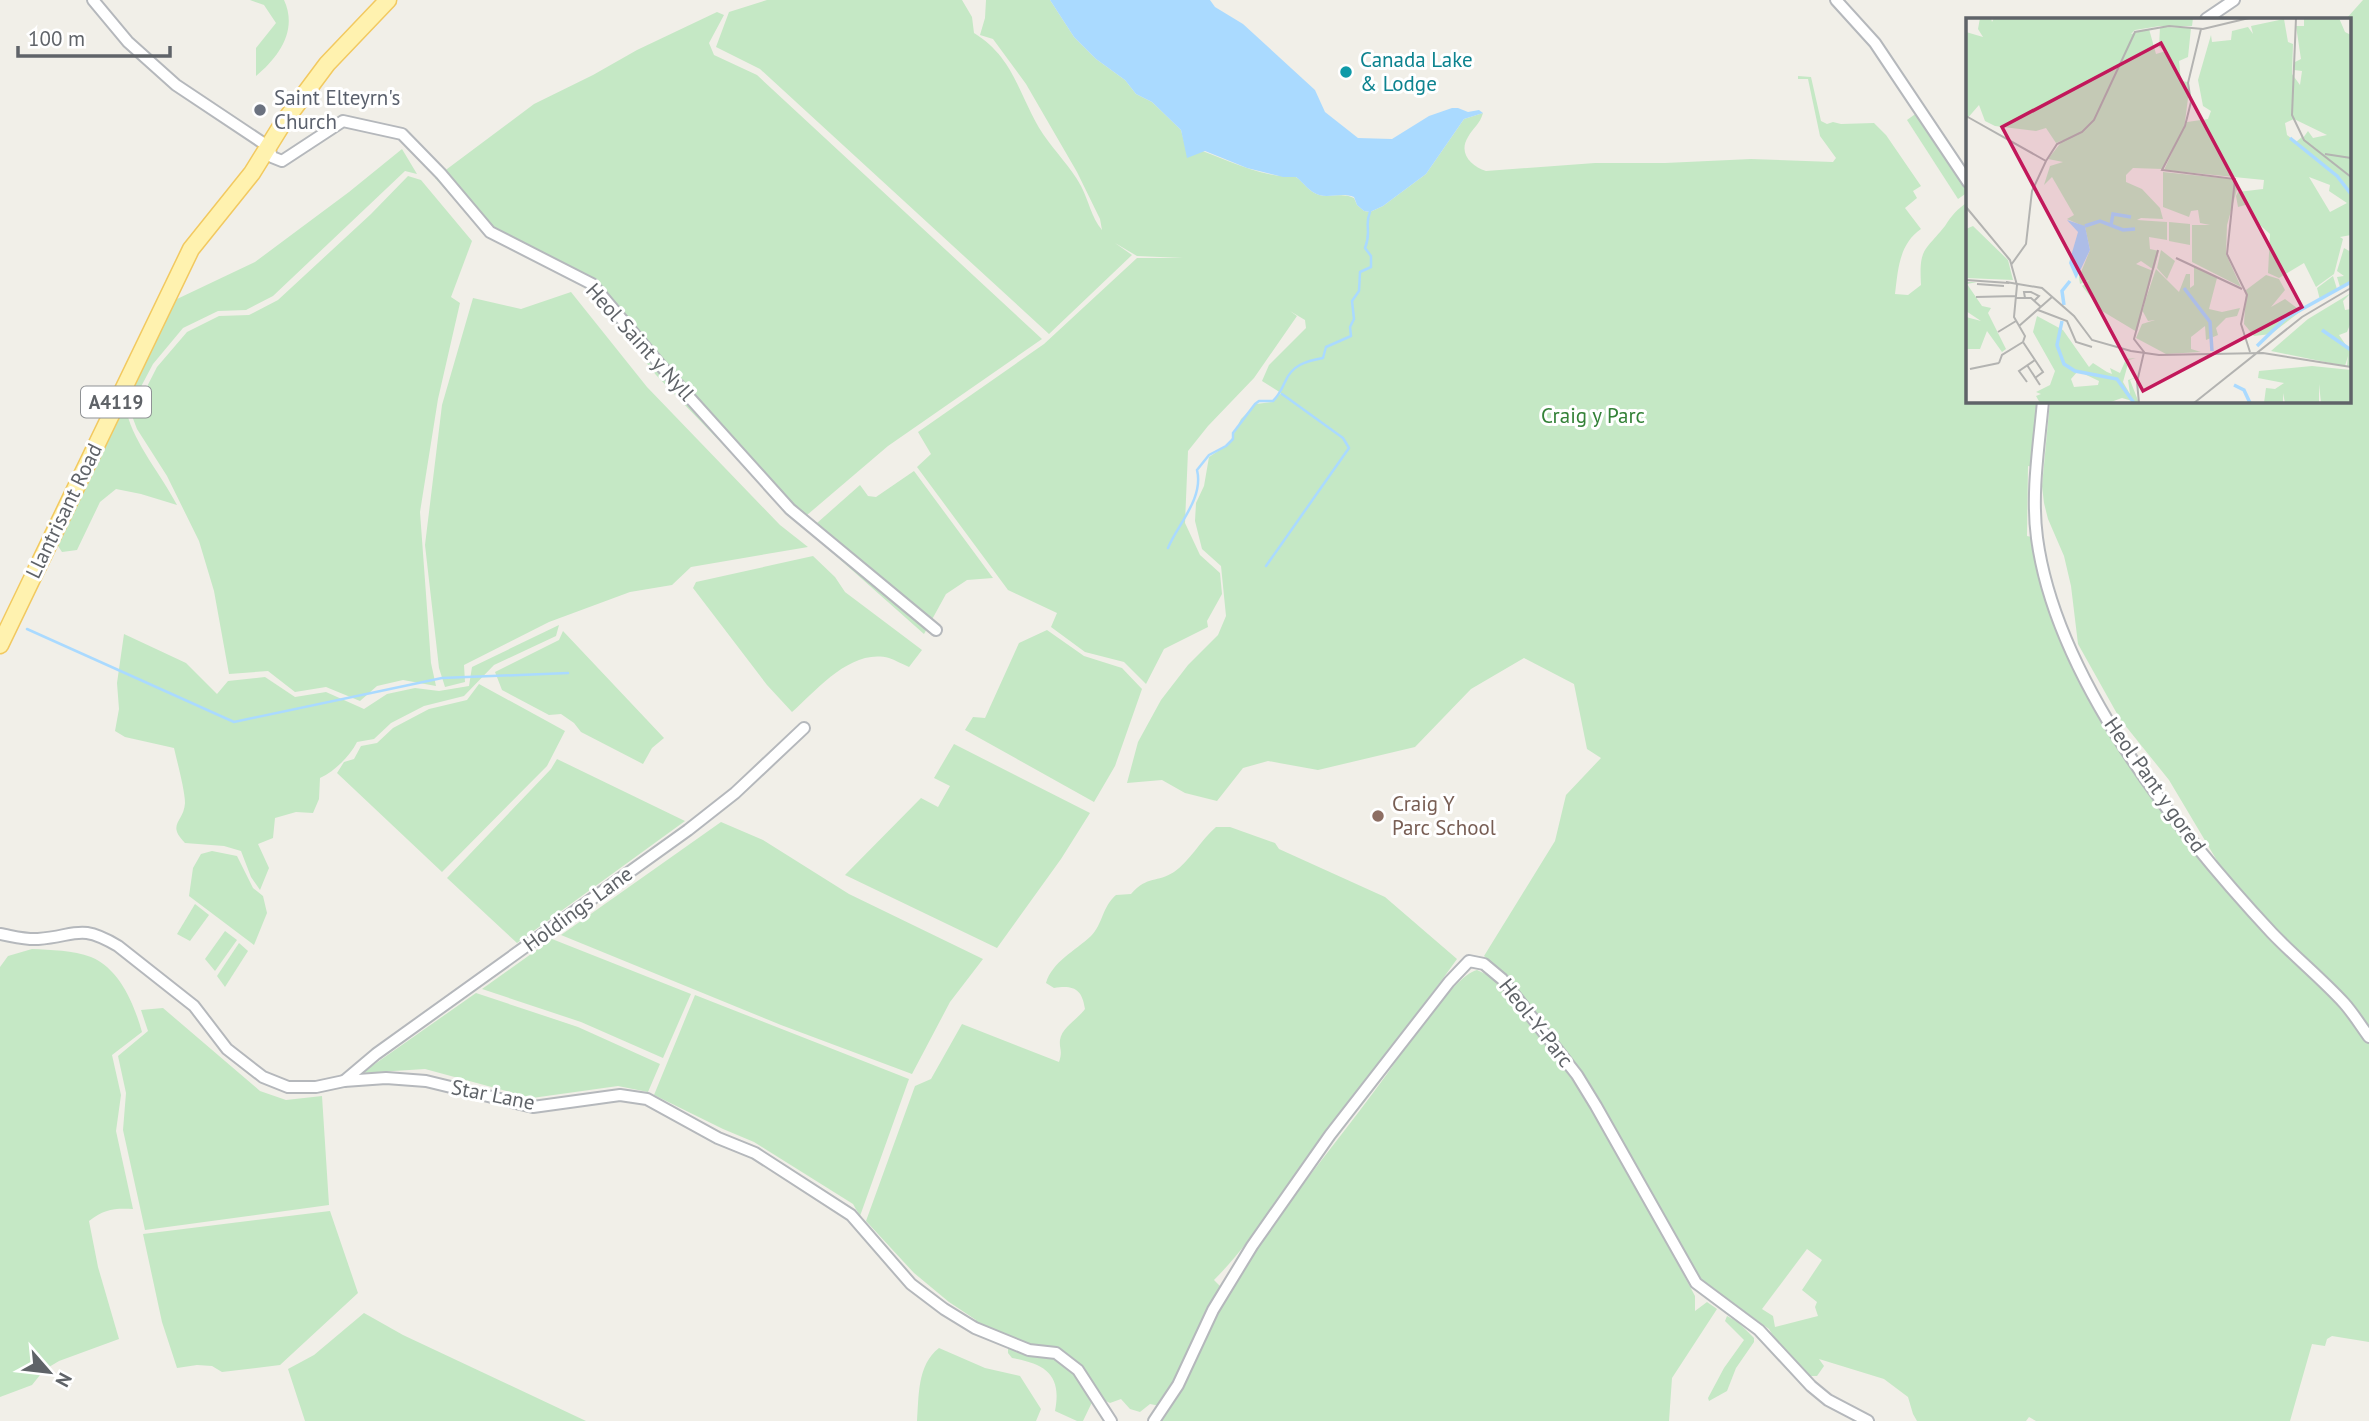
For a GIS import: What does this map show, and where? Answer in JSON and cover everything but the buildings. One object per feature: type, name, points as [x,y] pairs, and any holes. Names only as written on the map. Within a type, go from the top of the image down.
[{"type":"main road","name":"Llantrisant Road","points":[[0,645],[191,249],[252,173],[283,123],[327,64],[388,0]]},
{"type":"street","name":"Heol Saint y Nyll","points":[[93,0],[128,42],[176,85],[269,147],[272,157],[282,161],[343,121],[402,134],[441,174],[490,232],[592,284],[662,367],[790,509],[936,630]]},
{"type":"street","points":[[1836,0],[1875,43],[1966,179]]},
{"type":"street","points":[[2207,18],[2234,0]]},
{"type":"street","name":"Heol Pant y gored","points":[[2043,402],[2036,468],[2037,538],[2052,600],[2076,664],[2120,741],[2195,844],[2273,934],[2345,1004],[2369,1037]]},
{"type":"street","name":"Holdings Lane","points":[[344,1081],[376,1054],[688,830],[735,793],[804,728]]},
{"type":"street","name":"Star Lane","points":[[0,934],[36,940],[81,931],[104,937],[194,1006],[227,1049],[263,1077],[288,1087],[316,1087],[344,1081],[386,1078],[426,1080],[533,1107],[620,1095],[647,1099],[718,1138],[754,1153],[851,1215],[876,1246],[919,1290],[944,1310],[975,1328],[1008,1342],[1029,1350],[1056,1353],[1077,1370],[1111,1421]]},
{"type":"street","name":"Heol-Y-Parc","points":[[1154,1421],[1178,1385],[1225,1287],[1258,1236],[1330,1135],[1449,982],[1469,961],[1483,964],[1502,979],[1577,1075],[1696,1283],[1759,1330],[1811,1386],[1828,1400],[1868,1421]]},
{"type":"green space","points":[[250,0],[284,0],[289,22],[279,52],[256,76],[256,48],[276,23],[264,5]]},
{"type":"green space","name":"Craig y Parc","points":[[767,0],[962,0],[972,17],[974,33],[988,43],[1008,66],[1043,134],[1073,172],[1102,230],[1100,219],[1077,172],[1026,84],[993,39],[980,35],[986,0],[1050,0],[1074,37],[1096,59],[1125,80],[1136,94],[1152,102],[1181,130],[1185,145],[1253,170],[1296,177],[1315,194],[1350,196],[1364,211],[1370,212],[1383,206],[1426,174],[1464,119],[1483,113],[1464,148],[1471,162],[1486,171],[1595,163],[1751,159],[1833,162],[1836,158],[1820,136],[1808,79],[1798,79],[1798,76],[1811,77],[1821,121],[1827,124],[1874,123],[1886,135],[1921,186],[1913,191],[1917,198],[1905,208],[1921,229],[1904,250],[1895,294],[1908,295],[1921,285],[1924,251],[1955,212],[1966,203],[1966,402],[2043,402],[2036,468],[2028,466],[2027,536],[2037,538],[2052,600],[2120,742],[2195,844],[2222,869],[2169,780],[2120,719],[2078,644],[2071,586],[2064,556],[2048,519],[2042,486],[2050,402],[2352,402],[2352,18],[2347,18],[2363,0],[2369,0],[2369,1342],[2332,1336],[2327,1339],[2325,1346],[2312,1344],[2290,1421],[2036,1421],[2029,1417],[2026,1421],[1917,1421],[1908,1397],[1884,1379],[1819,1359],[1824,1366],[1817,1376],[1807,1376],[1769,1329],[1705,1283],[1691,1269],[1586,1080],[1506,978],[1484,956],[1555,841],[1566,795],[1601,758],[1587,749],[1574,684],[1524,658],[1471,689],[1415,747],[1318,770],[1268,761],[1243,768],[1217,801],[1185,793],[1162,780],[1127,783],[1138,742],[1161,700],[1188,665],[1218,635],[1226,616],[1221,566],[1202,549],[1195,521],[1196,503],[1204,486],[1209,457],[1229,444],[1241,419],[1256,404],[1273,402],[1281,393],[1262,381],[1269,365],[1306,328],[1305,320],[1290,311],[1297,316],[1254,378],[1188,451],[1185,523],[1200,555],[1220,573],[1222,594],[1207,621],[1208,627],[1164,649],[1146,684],[1124,662],[1085,652],[1051,627],[1057,613],[1008,590],[917,467],[931,454],[918,432],[1044,344],[1137,258],[1183,258],[1137,256],[1115,243],[1132,255],[1049,334],[760,69],[716,47],[729,12]],"holes":[[[1807,1249],[1822,1260],[1802,1290],[1817,1302],[1815,1307],[1818,1316],[1775,1327],[1773,1316],[1762,1309]]]},
{"type":"green space","points":[[717,12],[724,15],[709,43],[714,55],[757,75],[1042,339],[888,446],[800,521],[781,505],[656,375],[578,275],[484,232],[435,178],[534,104]]},
{"type":"green space","points":[[1921,110],[1966,180],[1966,193],[1958,199],[1907,120]]},
{"type":"green space","points":[[402,149],[417,174],[405,171],[273,296],[246,310],[218,311],[183,328],[153,364],[127,413],[142,448],[177,505],[116,489],[100,502],[77,550],[62,552],[56,543],[164,314],[177,299],[255,262]]},
{"type":"green space","points":[[408,176],[421,180],[472,241],[451,297],[460,303],[438,399],[420,512],[431,663],[436,686],[403,680],[377,686],[360,701],[326,687],[295,692],[268,671],[229,674],[214,591],[199,541],[167,476],[137,429],[132,416],[157,367],[187,332],[219,316],[249,315],[278,300]]},
{"type":"green space","points":[[571,292],[647,387],[780,525],[808,547],[691,567],[672,585],[630,592],[549,622],[464,665],[465,682],[445,687],[439,668],[425,545],[442,405],[473,298],[521,309]]},
{"type":"green space","points":[[914,471],[993,578],[967,580],[946,594],[924,634],[808,531],[860,485],[868,496],[876,497]]},
{"type":"green space","points":[[813,556],[835,577],[845,592],[922,650],[909,667],[889,658],[875,657],[848,665],[792,712],[767,685],[693,588],[696,582]]},
{"type":"green space","points":[[559,625],[556,636],[494,665],[464,696],[424,706],[391,723],[374,739],[357,742],[342,763],[320,778],[319,799],[313,813],[296,812],[275,818],[273,838],[258,844],[269,868],[260,890],[251,877],[241,851],[224,846],[185,843],[180,837],[176,827],[185,803],[174,748],[125,737],[115,731],[119,709],[117,683],[124,634],[186,663],[217,694],[228,681],[265,677],[295,697],[326,692],[364,709],[387,694],[415,688],[439,691],[469,686],[472,667]]},
{"type":"green space","points":[[1047,630],[1084,656],[1122,668],[1142,689],[1115,766],[1094,802],[965,730],[973,717],[985,718],[1019,643]]},
{"type":"green space","points":[[563,631],[664,738],[652,748],[643,764],[581,732],[561,714],[549,715],[502,690],[495,672],[559,640]]},
{"type":"green space","points":[[479,684],[565,731],[547,766],[442,872],[337,773],[344,762],[354,759],[361,746],[377,743],[393,728],[429,709],[467,700]]},
{"type":"green space","points":[[954,744],[1090,813],[1061,859],[997,948],[845,875],[921,798],[938,807],[950,786],[934,778]]},
{"type":"green space","points":[[557,759],[685,821],[517,943],[447,878],[551,769]]},
{"type":"green space","points":[[721,822],[763,840],[849,894],[983,959],[950,1002],[912,1074],[781,1025],[561,935]]},
{"type":"green space","points":[[1216,827],[1230,827],[1275,843],[1279,849],[1385,897],[1457,959],[1317,1143],[1255,1231],[1214,1280],[1220,1286],[1160,1406],[1150,1404],[1140,1412],[1130,1409],[1121,1399],[1110,1403],[1095,1396],[1083,1421],[1077,1421],[1055,1411],[1056,1388],[1049,1373],[1034,1364],[1012,1358],[1008,1353],[1008,1342],[975,1328],[976,1320],[914,1273],[866,1221],[915,1086],[931,1079],[962,1024],[1059,1062],[1061,1035],[1085,1009],[1082,997],[1076,990],[1067,987],[1054,988],[1046,983],[1053,969],[1091,936],[1116,895],[1131,894],[1142,884],[1174,872]]},
{"type":"green space","points":[[212,851],[237,856],[253,888],[263,896],[267,913],[254,945],[189,896],[193,868],[201,854]]},
{"type":"green space","points":[[195,904],[209,915],[190,941],[177,934]]},
{"type":"green space","points":[[225,931],[237,940],[215,971],[205,959]]},
{"type":"green space","points":[[552,939],[691,994],[663,1058],[581,1022],[482,989]]},
{"type":"green space","points":[[239,943],[248,951],[225,987],[217,976]]},
{"type":"green space","points":[[32,949],[91,957],[118,979],[135,1010],[142,1032],[112,1055],[121,1095],[116,1131],[133,1209],[110,1210],[89,1221],[98,1267],[119,1339],[59,1361],[44,1370],[32,1385],[0,1397],[0,967],[8,956]]},
{"type":"green space","points":[[1477,970],[1494,978],[1502,986],[1583,1094],[1614,1145],[1695,1296],[1695,1311],[1707,1302],[1717,1309],[1672,1378],[1669,1421],[1160,1421],[1180,1391],[1228,1294],[1265,1237],[1429,1016],[1455,986]]},
{"type":"green space","points":[[476,993],[578,1027],[660,1064],[648,1092],[618,1086],[532,1098],[425,1069],[362,1073]]},
{"type":"green space","points":[[695,995],[909,1079],[860,1216],[853,1204],[754,1142],[654,1095]]},
{"type":"green space","points":[[163,1008],[260,1091],[286,1100],[322,1096],[329,1205],[145,1230],[123,1130],[126,1093],[118,1056],[148,1031],[141,1010]]},
{"type":"green space","points":[[330,1211],[358,1293],[280,1365],[222,1372],[212,1366],[177,1368],[162,1322],[143,1234]]},
{"type":"green space","points":[[364,1313],[403,1335],[586,1421],[305,1421],[288,1369],[314,1355]]},
{"type":"green space","points":[[1727,1316],[1738,1322],[1754,1338],[1754,1342],[1736,1368],[1727,1391],[1709,1401],[1708,1398],[1724,1368],[1744,1340],[1725,1321]]},
{"type":"green space","points":[[939,1348],[985,1368],[1020,1376],[1041,1409],[1036,1421],[917,1421],[923,1372]]},
{"type":"water","points":[[1050,0],[1210,0],[1215,7],[1243,24],[1315,90],[1325,112],[1358,138],[1392,139],[1429,116],[1452,108],[1468,112],[1479,110],[1483,113],[1464,119],[1426,174],[1383,206],[1370,212],[1364,211],[1357,205],[1354,197],[1315,194],[1296,177],[1283,177],[1247,168],[1205,151],[1187,158],[1181,130],[1152,102],[1136,94],[1125,80],[1096,59],[1074,37]]},
{"type":"waterway","points":[[1168,548],[1194,501],[1197,470],[1209,455],[1233,439],[1233,433],[1255,404],[1259,401],[1273,401],[1296,368],[1305,362],[1323,358],[1326,347],[1351,336],[1350,327],[1354,319],[1352,301],[1359,291],[1360,272],[1371,267],[1371,256],[1365,248],[1370,212]]},
{"type":"waterway","points":[[1266,566],[1349,448],[1343,438],[1282,394]]},
{"type":"waterway","points":[[27,629],[234,722],[442,678],[568,673]]},
{"type":"place","name":"Canada Lake & Lodge","points":[[1346,72]]},
{"type":"place","name":"Saint Elteyrn's Church","points":[[260,110]]},
{"type":"place","name":"Craig Y Parc School","points":[[1378,816]]}]
